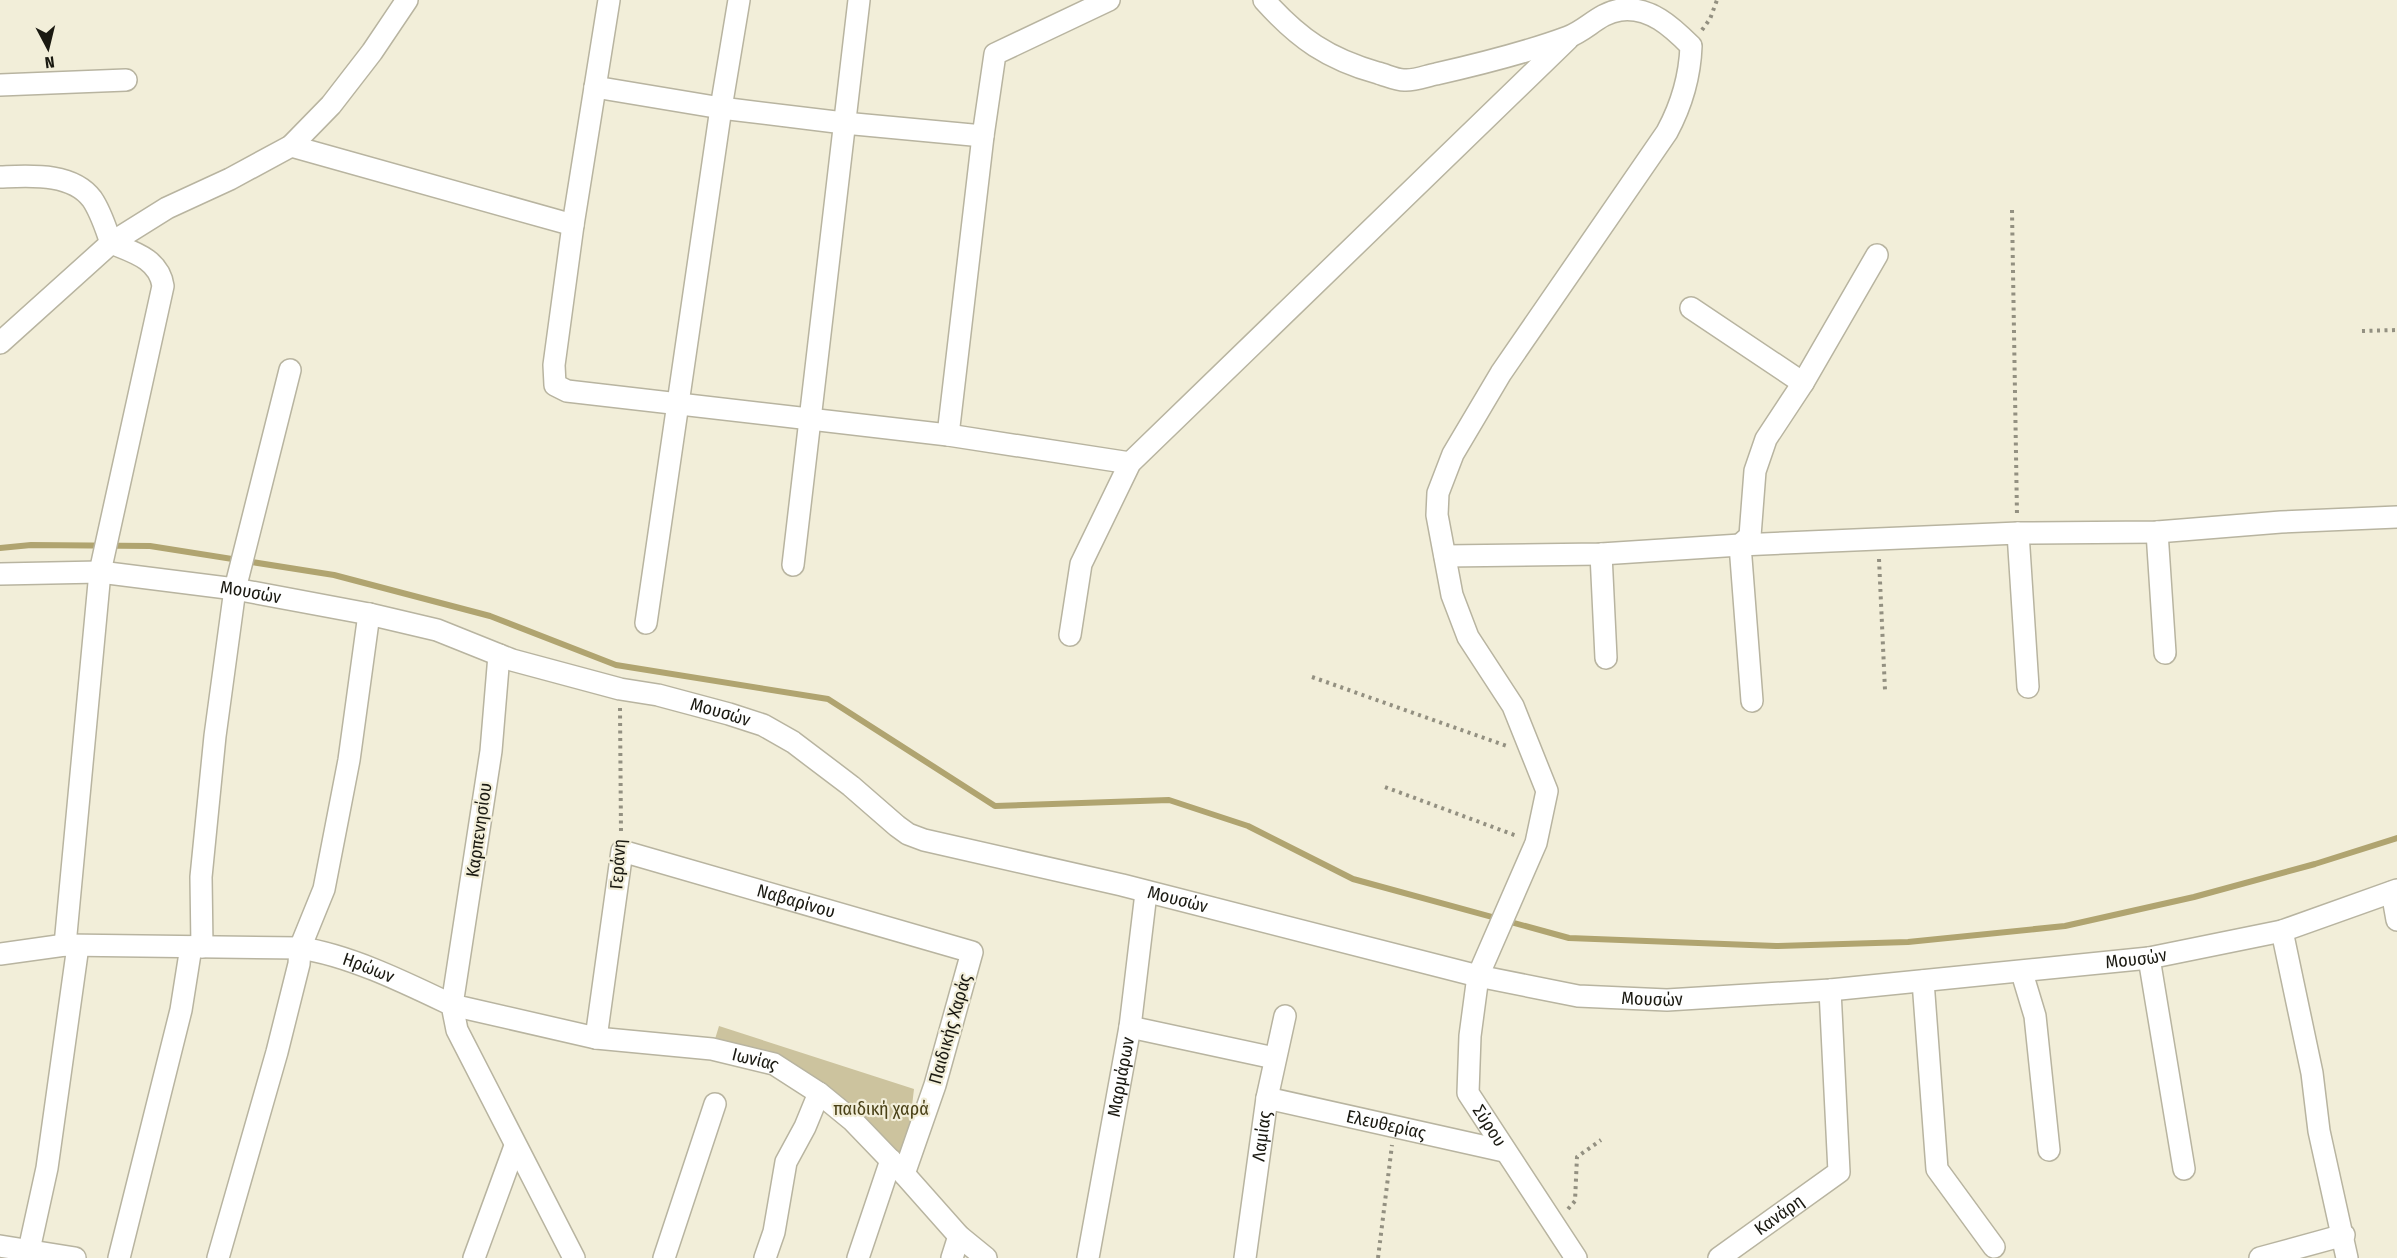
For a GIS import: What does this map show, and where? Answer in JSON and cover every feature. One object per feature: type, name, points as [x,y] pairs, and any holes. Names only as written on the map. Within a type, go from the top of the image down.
[{"type":"street","points":[[0,343],[111,243],[167,208],[230,179],[291,146],[331,105],[372,52],[407,0]]},
{"type":"street","points":[[609,0],[573,225],[554,365],[555,385],[567,391],[948,435],[1130,463]]},
{"type":"street","points":[[646,623],[720,108],[739,0]]},
{"type":"street","points":[[793,565],[860,0]]},
{"type":"street","points":[[948,435],[983,136],[995,54],[1109,0]]},
{"type":"street","points":[[1264,0],[1320,51],[1355,66],[1404,81],[1470,66],[1571,36]]},
{"type":"street","points":[[1070,635],[1081,564],[1130,463],[1571,36],[1595,19],[1620,10],[1635,10],[1653,15],[1674,29],[1691,46]]},
{"type":"street","name":"Σύρου","points":[[1576,1258],[1468,1093],[1470,1036],[1478,976],[1536,843],[1547,791],[1513,706],[1468,637],[1452,595],[1437,515],[1438,493],[1453,454],[1501,373],[1667,132],[1675,117],[1690,69],[1691,46]]},
{"type":"street","points":[[0,86],[126,80]]},
{"type":"street","points":[[595,87],[720,108],[983,136]]},
{"type":"street","points":[[291,146],[573,225]]},
{"type":"street","points":[[0,177],[32,176],[57,179],[78,186],[92,199],[111,243],[155,265],[162,275],[163,286],[100,572],[72,946],[47,1167],[29,1250]]},
{"type":"street","points":[[1740,545],[1750,536],[1755,471],[1766,439],[1803,383],[1877,255]]},
{"type":"street","points":[[1691,308],[1803,383]]},
{"type":"street","points":[[119,1258],[196,947],[215,736],[235,589],[290,370]]},
{"type":"street","points":[[1445,556],[1601,554],[1740,545],[2018,533],[2157,532],[2282,522],[2397,517]]},
{"type":"street","points":[[2157,532],[2165,653]]},
{"type":"street","points":[[2018,533],[2028,687]]},
{"type":"street","points":[[1740,545],[1752,701]]},
{"type":"street","points":[[1601,554],[1606,658]]},
{"type":"street","name":"Μουσών","points":[[0,574],[100,572],[235,589],[369,614],[437,630],[499,655],[620,689],[668,698],[763,725],[793,742],[852,786],[897,826],[916,837],[1122,885],[1146,893],[1478,976],[1589,997],[1666,1000],[1830,990],[2022,973],[2149,958],[2282,931],[2394,891]]},
{"type":"street","points":[[218,1258],[277,1052],[299,964],[300,948],[324,889],[349,760],[369,614]]},
{"type":"street","name":"Καρπενησίου","points":[[452,1005],[491,751],[499,655]]},
{"type":"street","name":"Ναβαρίνου","points":[[622,851],[972,952]]},
{"type":"street","name":"Γεράνη","points":[[596,1038],[622,851]]},
{"type":"street","points":[[2394,891],[2397,920]]},
{"type":"street","name":"Μαρμάρων","points":[[1088,1258],[1130,1028],[1146,893]]},
{"type":"street","points":[[2282,931],[2312,1073],[2319,1131],[2344,1235],[2347,1258]]},
{"type":"street","name":"Ηρώων","points":[[0,954],[72,946],[300,948],[319,951],[393,978],[452,1005]]},
{"type":"street","name":"Παιδικής Χαράς","points":[[858,1258],[934,1085],[972,952]]},
{"type":"street","points":[[2149,958],[2184,1169]]},
{"type":"street","points":[[2022,973],[2034,1016],[2049,1150]]},
{"type":"street","points":[[1923,981],[1937,1169],[1992,1254]]},
{"type":"street","name":"Κανάρη","points":[[1719,1258],[1839,1172],[1830,990]]},
{"type":"street","points":[[452,1005],[457,1030],[574,1258]]},
{"type":"street","name":"Ιωνίας","points":[[452,1005],[596,1038],[712,1049],[774,1064],[819,1093],[852,1120],[958,1236],[986,1258]]},
{"type":"street","name":"Λαμίας","points":[[1245,1258],[1267,1098],[1285,1016]]},
{"type":"street","points":[[1130,1028],[1274,1058]]},
{"type":"street","points":[[765,1258],[774,1232],[786,1162],[805,1127],[819,1093]]},
{"type":"street","name":"Ελευθερίας","points":[[1267,1098],[1504,1150]]},
{"type":"street","points":[[664,1258],[715,1104]]},
{"type":"street","points":[[474,1258],[515,1146]]},
{"type":"street","points":[[2260,1258],[2344,1235]]},
{"type":"street","points":[[951,1258],[958,1236]]},
{"type":"street","points":[[0,1246],[75,1258]]},
{"type":"path","points":[[1691,46],[1710,19],[1717,0]]},
{"type":"path","points":[[2012,210],[2018,533]]},
{"type":"path","points":[[2362,331],[2397,330]]},
{"type":"path","points":[[1878,539],[1885,690]]},
{"type":"path","points":[[1312,677],[1532,755]]},
{"type":"path","name":"Γεράνη","points":[[620,689],[622,851]]},
{"type":"path","points":[[1385,787],[1536,843]]},
{"type":"path","points":[[1378,1258],[1395,1127]]},
{"type":"path","points":[[1554,1226],[1575,1201],[1577,1157],[1601,1140]]},
{"type":"green space","name":"παιδική χαρά","points":[[719,1026],[914,1089],[904,1174],[819,1093],[712,1049]]},
{"type":"waterway","points":[[0,548],[31,545],[150,546],[334,575],[490,616],[616,665],[828,699],[995,806],[1169,800],[1248,826],[1353,879],[1569,938],[1776,946],[1908,942],[2065,926],[2194,897],[2315,864],[2397,838]]}]
